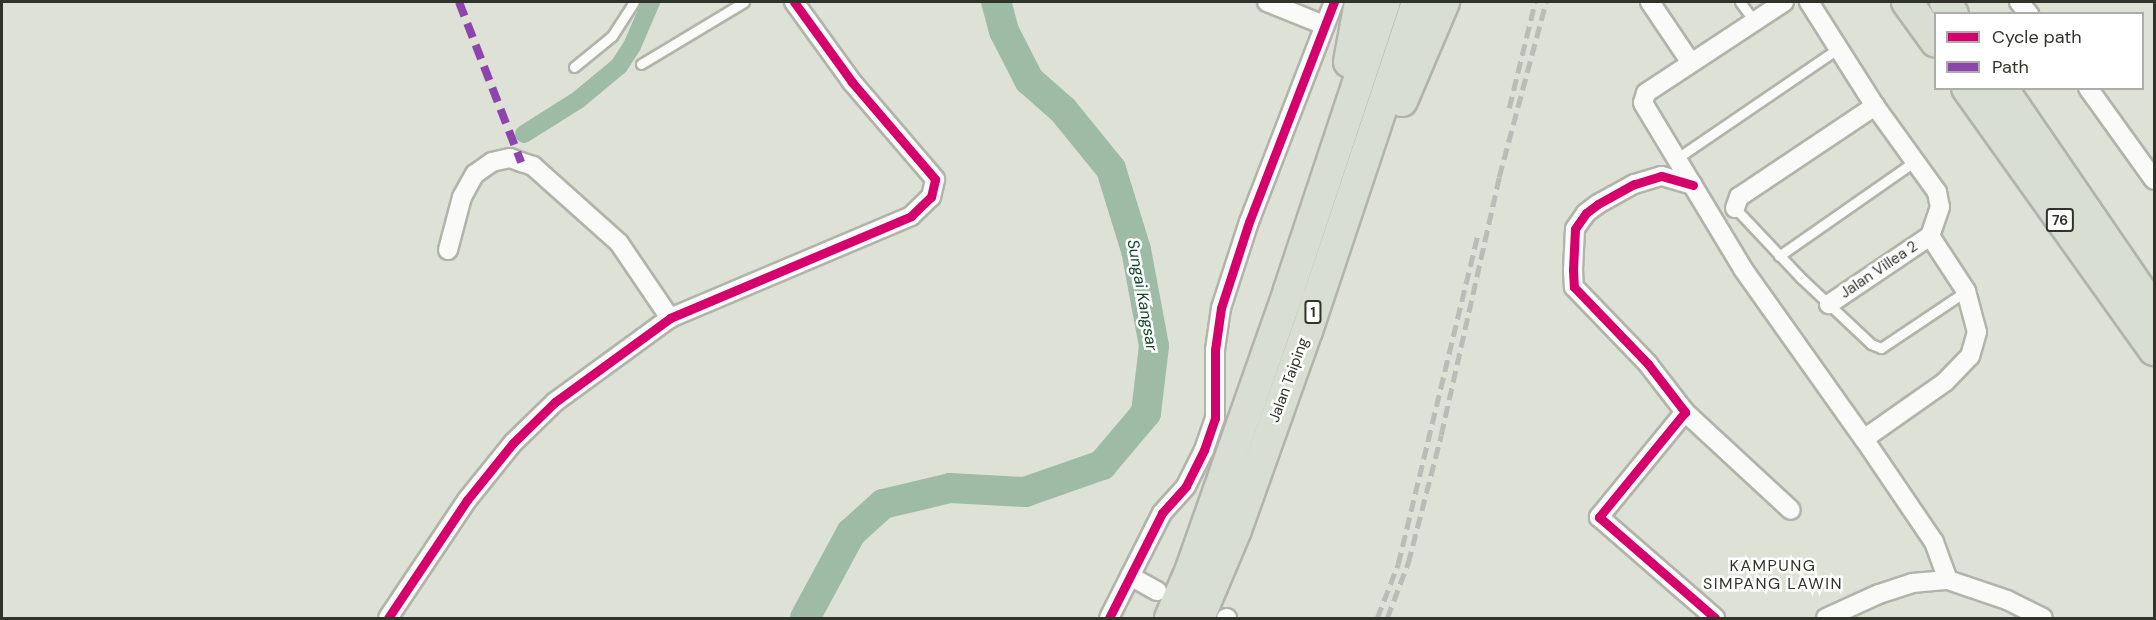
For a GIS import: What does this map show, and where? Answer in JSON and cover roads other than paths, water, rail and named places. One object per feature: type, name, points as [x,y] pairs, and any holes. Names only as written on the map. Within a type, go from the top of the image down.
[{"type":"highway","points":[[1342,127],[1360,2]]},
{"type":"highway","name":"Jalan Taiping","points":[[1170,618],[1191,569],[1289,290],[1385,2]]},
{"type":"highway","name":"Jalan Taiping","points":[[1199,618],[1236,530],[1417,2]]},
{"type":"highway","points":[[1356,184],[1404,97],[1444,2]]},
{"type":"highway","points":[[1907,2],[1934,41]]},
{"type":"highway","name":"76","points":[[1968,90],[2154,350]]},
{"type":"highway","name":"76","points":[[2003,90],[2154,310]]},
{"type":"street","points":[[388,618],[467,500],[513,443],[555,402],[670,318],[911,216],[932,197],[936,179],[852,82],[794,2]]},
{"type":"street","points":[[1267,2],[1324,25]]},
{"type":"street","points":[[1109,618],[1162,513],[1186,486],[1215,418],[1215,350],[1221,308],[1249,222],[1334,2]]},
{"type":"street","points":[[1650,2],[1691,63]]},
{"type":"street","points":[[1784,2],[1691,63],[1643,98],[1676,159],[1743,269],[1935,542],[1948,580]]},
{"type":"street","points":[[1809,2],[1875,106],[1937,192],[1940,207],[1930,236],[1966,291],[1977,332],[1970,356],[1945,382],[1864,440]]},
{"type":"street","points":[[2090,90],[2147,154],[2154,180]]},
{"type":"street","points":[[1735,208],[1739,197],[1875,106]]},
{"type":"street","points":[[448,250],[462,197],[475,174],[492,162],[510,158],[533,166],[619,243],[670,318]]},
{"type":"street","points":[[1693,185],[1661,176],[1634,184],[1586,213],[1575,229],[1572,246],[1574,287],[1648,364],[1685,412],[1791,510]]},
{"type":"street","name":"Jalan Villea 2","points":[[1829,304],[1930,236]]},
{"type":"street","points":[[1685,412],[1599,517],[1715,618]]},
{"type":"street","points":[[1130,576],[1157,591]]},
{"type":"street","points":[[1826,618],[1879,594],[1912,583],[1948,580],[2007,600],[2043,618]]},
{"type":"lane","points":[[574,67],[612,36],[634,2]]},
{"type":"lane","points":[[641,64],[744,2]]},
{"type":"lane","points":[[1740,2],[1755,22]]},
{"type":"lane","points":[[1676,159],[1839,48]]},
{"type":"lane","points":[[1779,256],[1915,161]]},
{"type":"lane","points":[[1735,208],[1779,256],[1829,304],[1881,348],[1966,291]]},
{"type":"waterway","points":[[524,134],[578,100],[619,66],[632,46],[651,2]]},
{"type":"waterway","name":"Sungai Kangsar","points":[[805,618],[851,533],[883,504],[950,488],[1025,492],[1102,465],[1146,413],[1154,346],[1136,250],[1111,169],[1063,110],[1029,80],[1004,31],[996,2]]},
{"type":"railway","points":[[1509,108],[1535,2]]},
{"type":"railway","points":[[1387,618],[1408,563],[1441,435],[1499,177],[1546,2]]},
{"type":"railway","points":[[1377,618],[1398,564],[1478,233]]},
{"type":"district","name":"KAMPUNG SIMPANG LAWIN","points":[[1773,575]]}]
